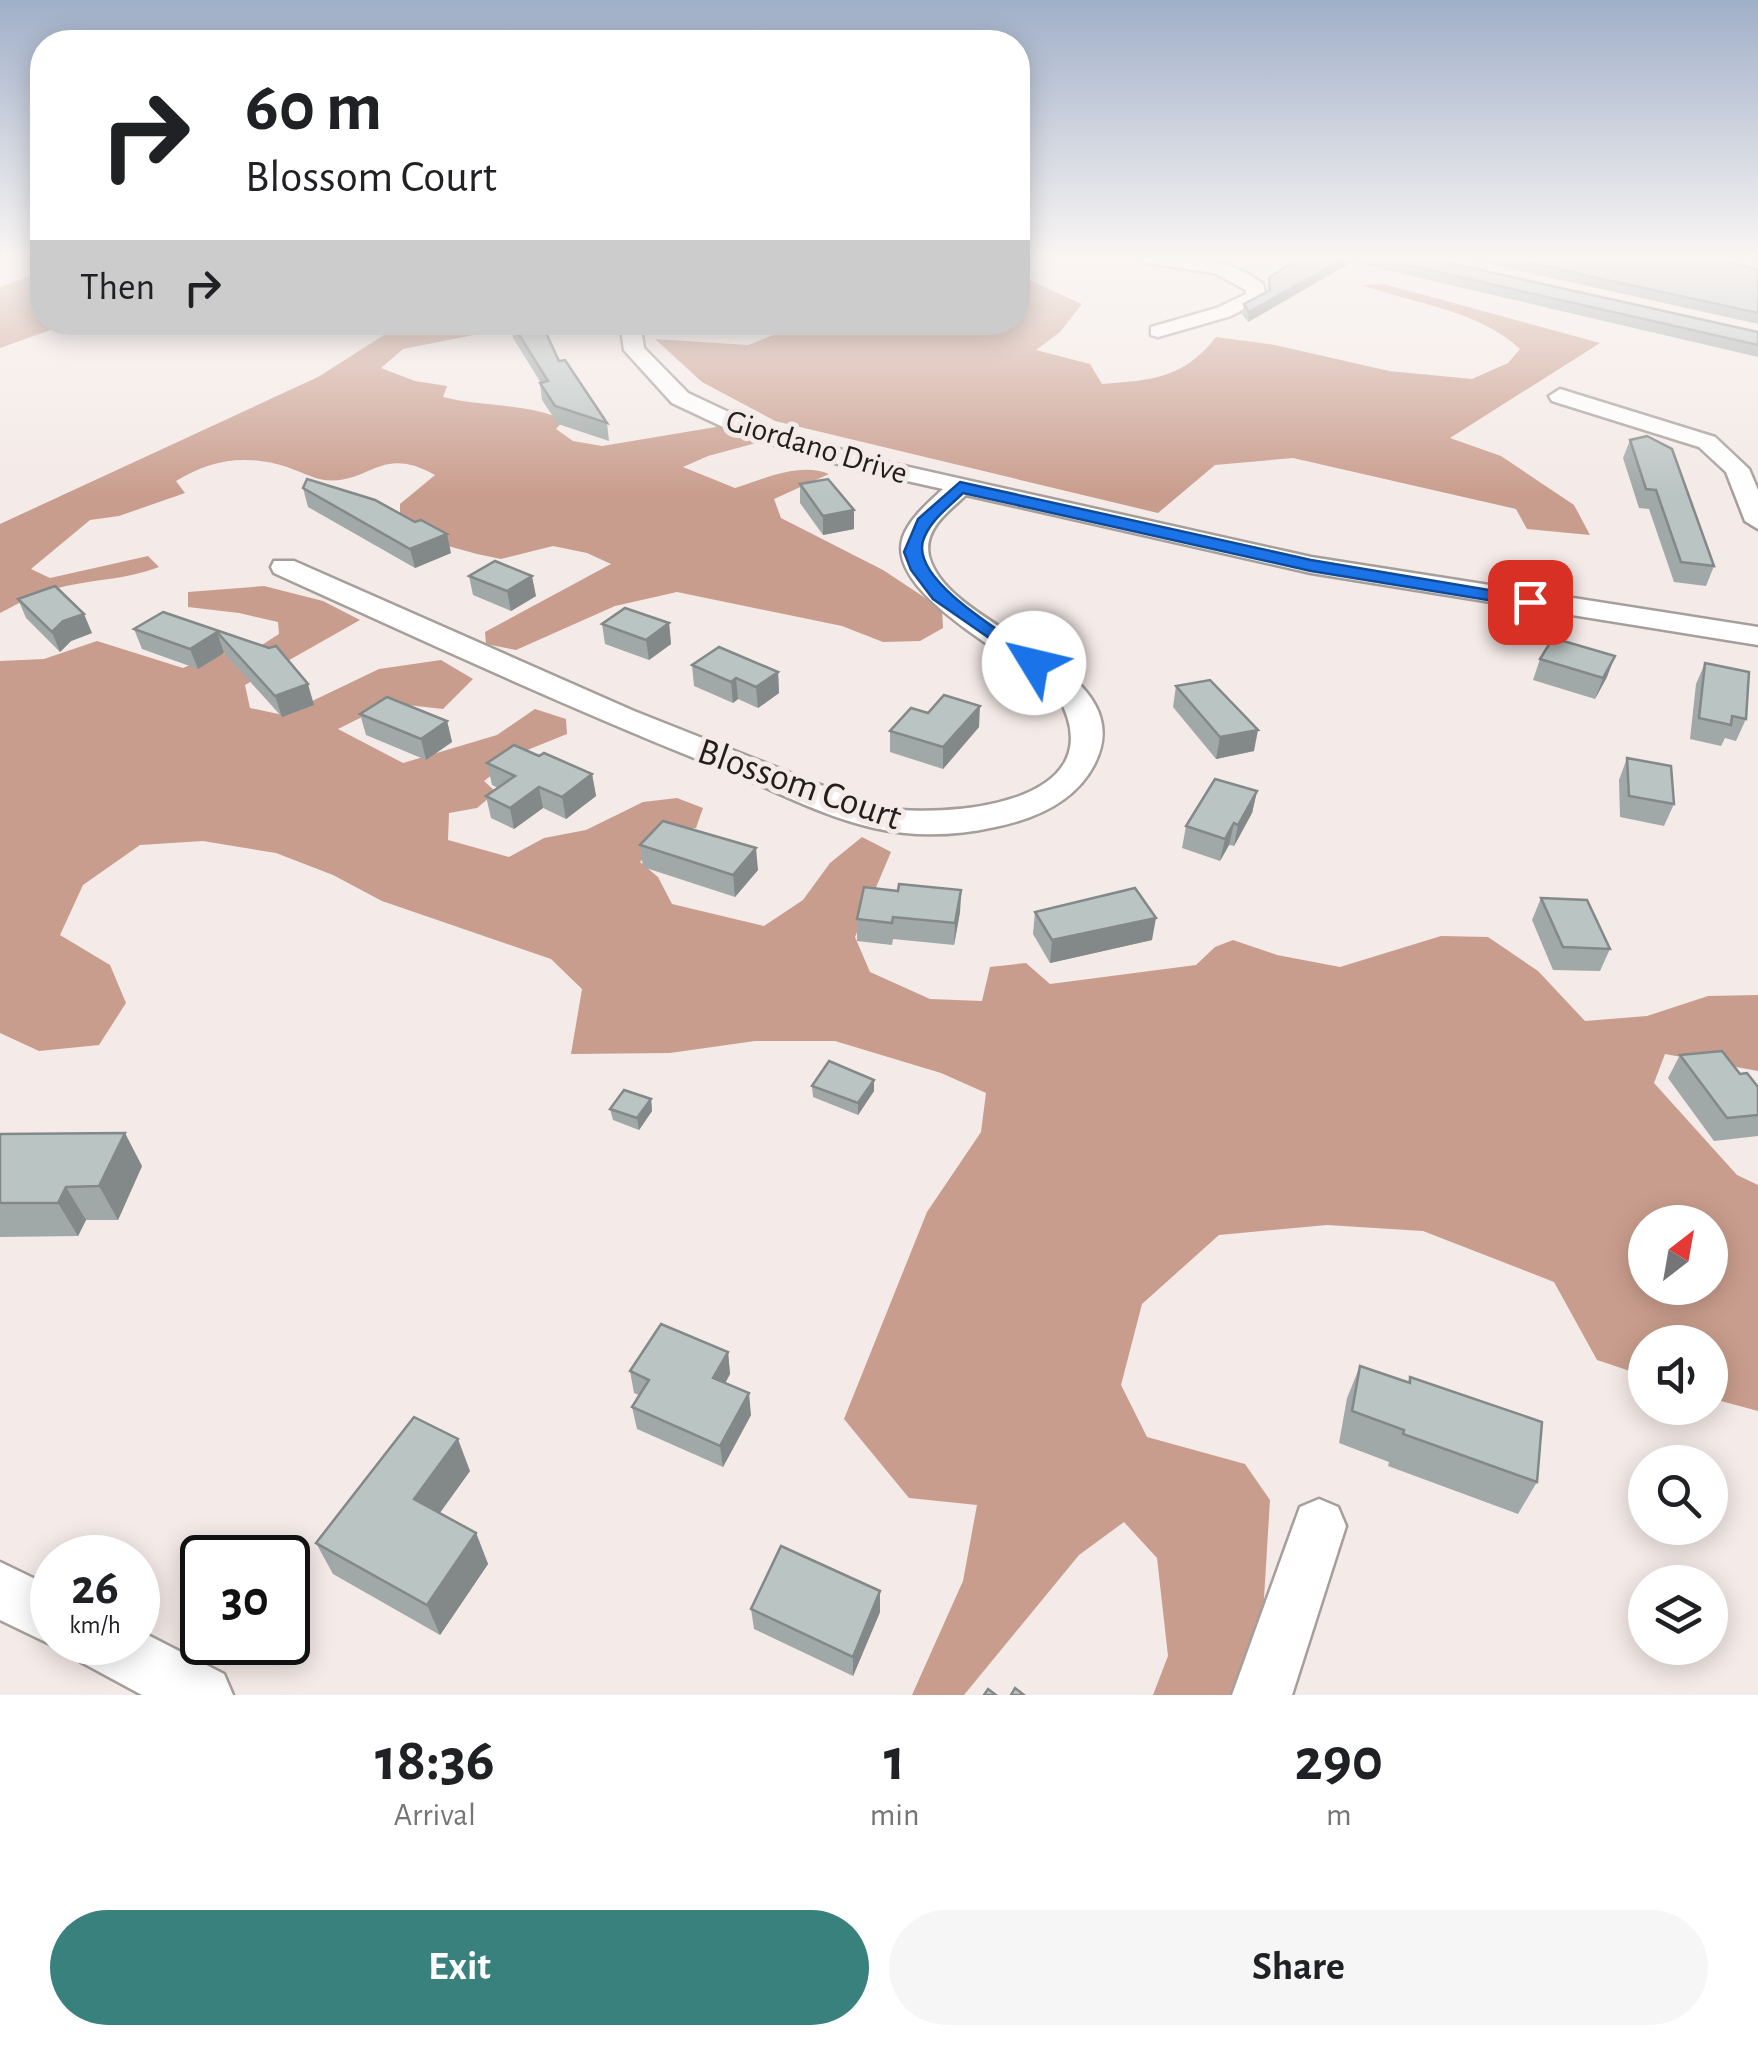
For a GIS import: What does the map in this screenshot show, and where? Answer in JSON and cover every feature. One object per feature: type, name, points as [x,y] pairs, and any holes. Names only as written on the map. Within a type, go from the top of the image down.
[{"type":"street","name":"Giordano Drive","points":[[630,337],[634,350],[680,398],[746,429],[960,487],[1311,565],[1758,636]]},
{"type":"street","points":[[1560,396],[1707,442],[1737,469],[1758,520]]},
{"type":"street","name":"Blossom Court","points":[[284,568],[646,729],[847,807],[890,821],[933,825],[988,819],[1058,789],[1076,769],[1086,745],[1087,724],[1082,704],[1066,686],[940,595],[920,570],[913,552],[915,539],[924,523],[960,487]]},
{"type":"street","points":[[1262,1695],[1319,1526]]},
{"type":"street","points":[[0,1590],[30,1606]]},
{"type":"street","points":[[145,1665],[202,1695]]},
{"type":"shaded area","points":[[0,337],[31,337],[0,348]]},
{"type":"shaded area","points":[[381,337],[463,337],[403,349],[381,368],[415,381],[447,386],[443,397],[550,415],[564,420],[556,429],[573,441],[602,446],[722,426],[760,442],[683,467],[735,488],[794,471],[829,474],[774,499],[781,518],[883,570],[942,609],[943,628],[920,641],[883,642],[842,626],[677,592],[615,606],[516,650],[486,644],[485,632],[611,564],[587,553],[553,546],[501,559],[448,546],[400,514],[400,504],[435,475],[416,467],[388,464],[353,477],[324,480],[272,463],[244,460],[216,463],[176,481],[185,493],[119,516],[90,520],[31,569],[50,578],[148,556],[159,567],[57,588],[0,613],[0,524],[318,377]]},
{"type":"shaded area","points":[[768,337],[1053,337],[1036,350],[1090,364],[1102,384],[1165,375],[1191,362],[1216,337],[1275,345],[1389,371],[1472,379],[1508,363],[1520,349],[1505,337],[1578,337],[1600,343],[1450,438],[1501,456],[1574,505],[1590,535],[1527,529],[1516,509],[1293,458],[1215,465],[1158,513],[775,421],[702,382],[655,339],[748,345]]},
{"type":"shaded area","points":[[264,586],[323,601],[360,620],[245,685],[250,708],[283,715],[379,669],[441,660],[473,679],[443,709],[390,703],[338,729],[403,763],[497,735],[535,709],[566,719],[567,734],[520,753],[484,781],[496,792],[477,808],[449,813],[448,840],[509,857],[544,838],[586,830],[643,802],[677,798],[703,808],[696,828],[672,830],[640,862],[658,877],[672,904],[764,926],[803,900],[830,863],[862,837],[891,852],[855,937],[870,972],[930,999],[982,1001],[990,967],[1026,963],[1050,984],[1196,965],[1215,947],[1233,940],[1277,955],[1340,967],[1441,936],[1488,937],[1538,971],[1585,1021],[1647,1016],[1708,996],[1758,995],[1758,1071],[1665,1054],[1654,1083],[1737,1175],[1758,1185],[1758,1411],[1728,1403],[1728,1325],[1628,1325],[1628,1370],[1597,1360],[1554,1282],[1423,1231],[1327,1225],[1219,1235],[1142,1304],[1121,1385],[1147,1437],[1245,1464],[1270,1500],[1262,1631],[1235,1695],[1153,1695],[1168,1656],[1157,1558],[1124,1522],[1079,1555],[964,1695],[912,1695],[963,1581],[977,1505],[909,1498],[844,1419],[927,1212],[981,1132],[986,1093],[941,1073],[835,1041],[755,1041],[670,1053],[571,1054],[582,989],[551,959],[382,901],[333,875],[276,853],[203,841],[140,845],[83,885],[60,935],[110,965],[126,1003],[99,1045],[39,1051],[0,1033],[0,661],[44,659],[97,641],[183,668],[216,654],[251,652],[279,634],[278,622],[188,607],[188,592]]},
{"type":"building","points":[[520,337],[548,337],[559,361],[565,360],[607,423],[555,406],[540,383],[548,381]]},
{"type":"building","points":[[1723,337],[1758,337],[1758,345]]},
{"type":"building","points":[[1647,436],[1672,449],[1714,566],[1681,562],[1656,490],[1646,489],[1630,440]]},
{"type":"building","points":[[307,479],[375,500],[447,534],[410,549],[303,488]]},
{"type":"building","points":[[828,479],[854,510],[823,516],[800,484]]},
{"type":"building","points":[[495,561],[532,576],[507,591],[469,576]]},
{"type":"building","points":[[55,586],[84,614],[63,621],[52,632],[18,599]]},
{"type":"building","points":[[625,608],[669,623],[646,640],[602,624]]},
{"type":"building","points":[[163,612],[269,648],[276,646],[308,684],[275,696],[217,632],[190,649],[134,629]]},
{"type":"building","points":[[1553,638],[1615,656],[1603,678],[1540,659]]},
{"type":"building","points":[[719,647],[778,672],[756,687],[736,678],[731,682],[692,665]]},
{"type":"building","points":[[1705,663],[1749,672],[1746,719],[1732,716],[1731,725],[1699,718]]},
{"type":"building","points":[[1210,680],[1258,730],[1220,737],[1176,686]]},
{"type":"building","points":[[944,695],[980,706],[943,747],[890,731],[911,708],[928,713]]},
{"type":"building","points":[[387,697],[447,721],[421,739],[360,714]]},
{"type":"building","points":[[514,745],[592,774],[562,797],[539,787],[510,808],[486,796],[515,776],[487,763]]},
{"type":"building","points":[[1627,758],[1671,766],[1674,804],[1629,796]]},
{"type":"building","points":[[1215,779],[1257,791],[1238,825],[1234,823],[1225,839],[1186,826]]},
{"type":"building","points":[[663,821],[756,848],[733,875],[640,845]]},
{"type":"building","points":[[899,884],[961,890],[955,923],[893,917],[892,923],[857,919],[864,887],[898,891]]},
{"type":"building","points":[[1135,888],[1156,918],[1052,940],[1035,912]]},
{"type":"building","points":[[1541,898],[1587,900],[1610,949],[1563,947]]},
{"type":"building","points":[[1722,1051],[1740,1074],[1747,1073],[1758,1087],[1758,1115],[1727,1118],[1680,1055]]},
{"type":"building","points":[[829,1061],[874,1080],[858,1103],[812,1086]]},
{"type":"building","points":[[624,1090],[651,1099],[637,1118],[610,1109]]},
{"type":"building","points":[[125,1133],[99,1186],[66,1187],[58,1203],[0,1203],[0,1134]]},
{"type":"building","points":[[661,1324],[728,1352],[713,1378],[749,1393],[720,1446],[632,1407],[649,1380],[630,1371]]},
{"type":"building","points":[[1360,1366],[1410,1383],[1410,1377],[1542,1422],[1537,1482],[1403,1434],[1404,1430],[1352,1411]]},
{"type":"building","points":[[414,1417],[458,1439],[414,1499],[476,1533],[427,1605],[316,1543]]},
{"type":"building","points":[[781,1546],[880,1591],[853,1657],[751,1609]]},
{"type":"route","points":[[1034,663],[940,595],[920,570],[913,552],[915,539],[924,523],[960,487],[1311,565],[1530,602]]}]
